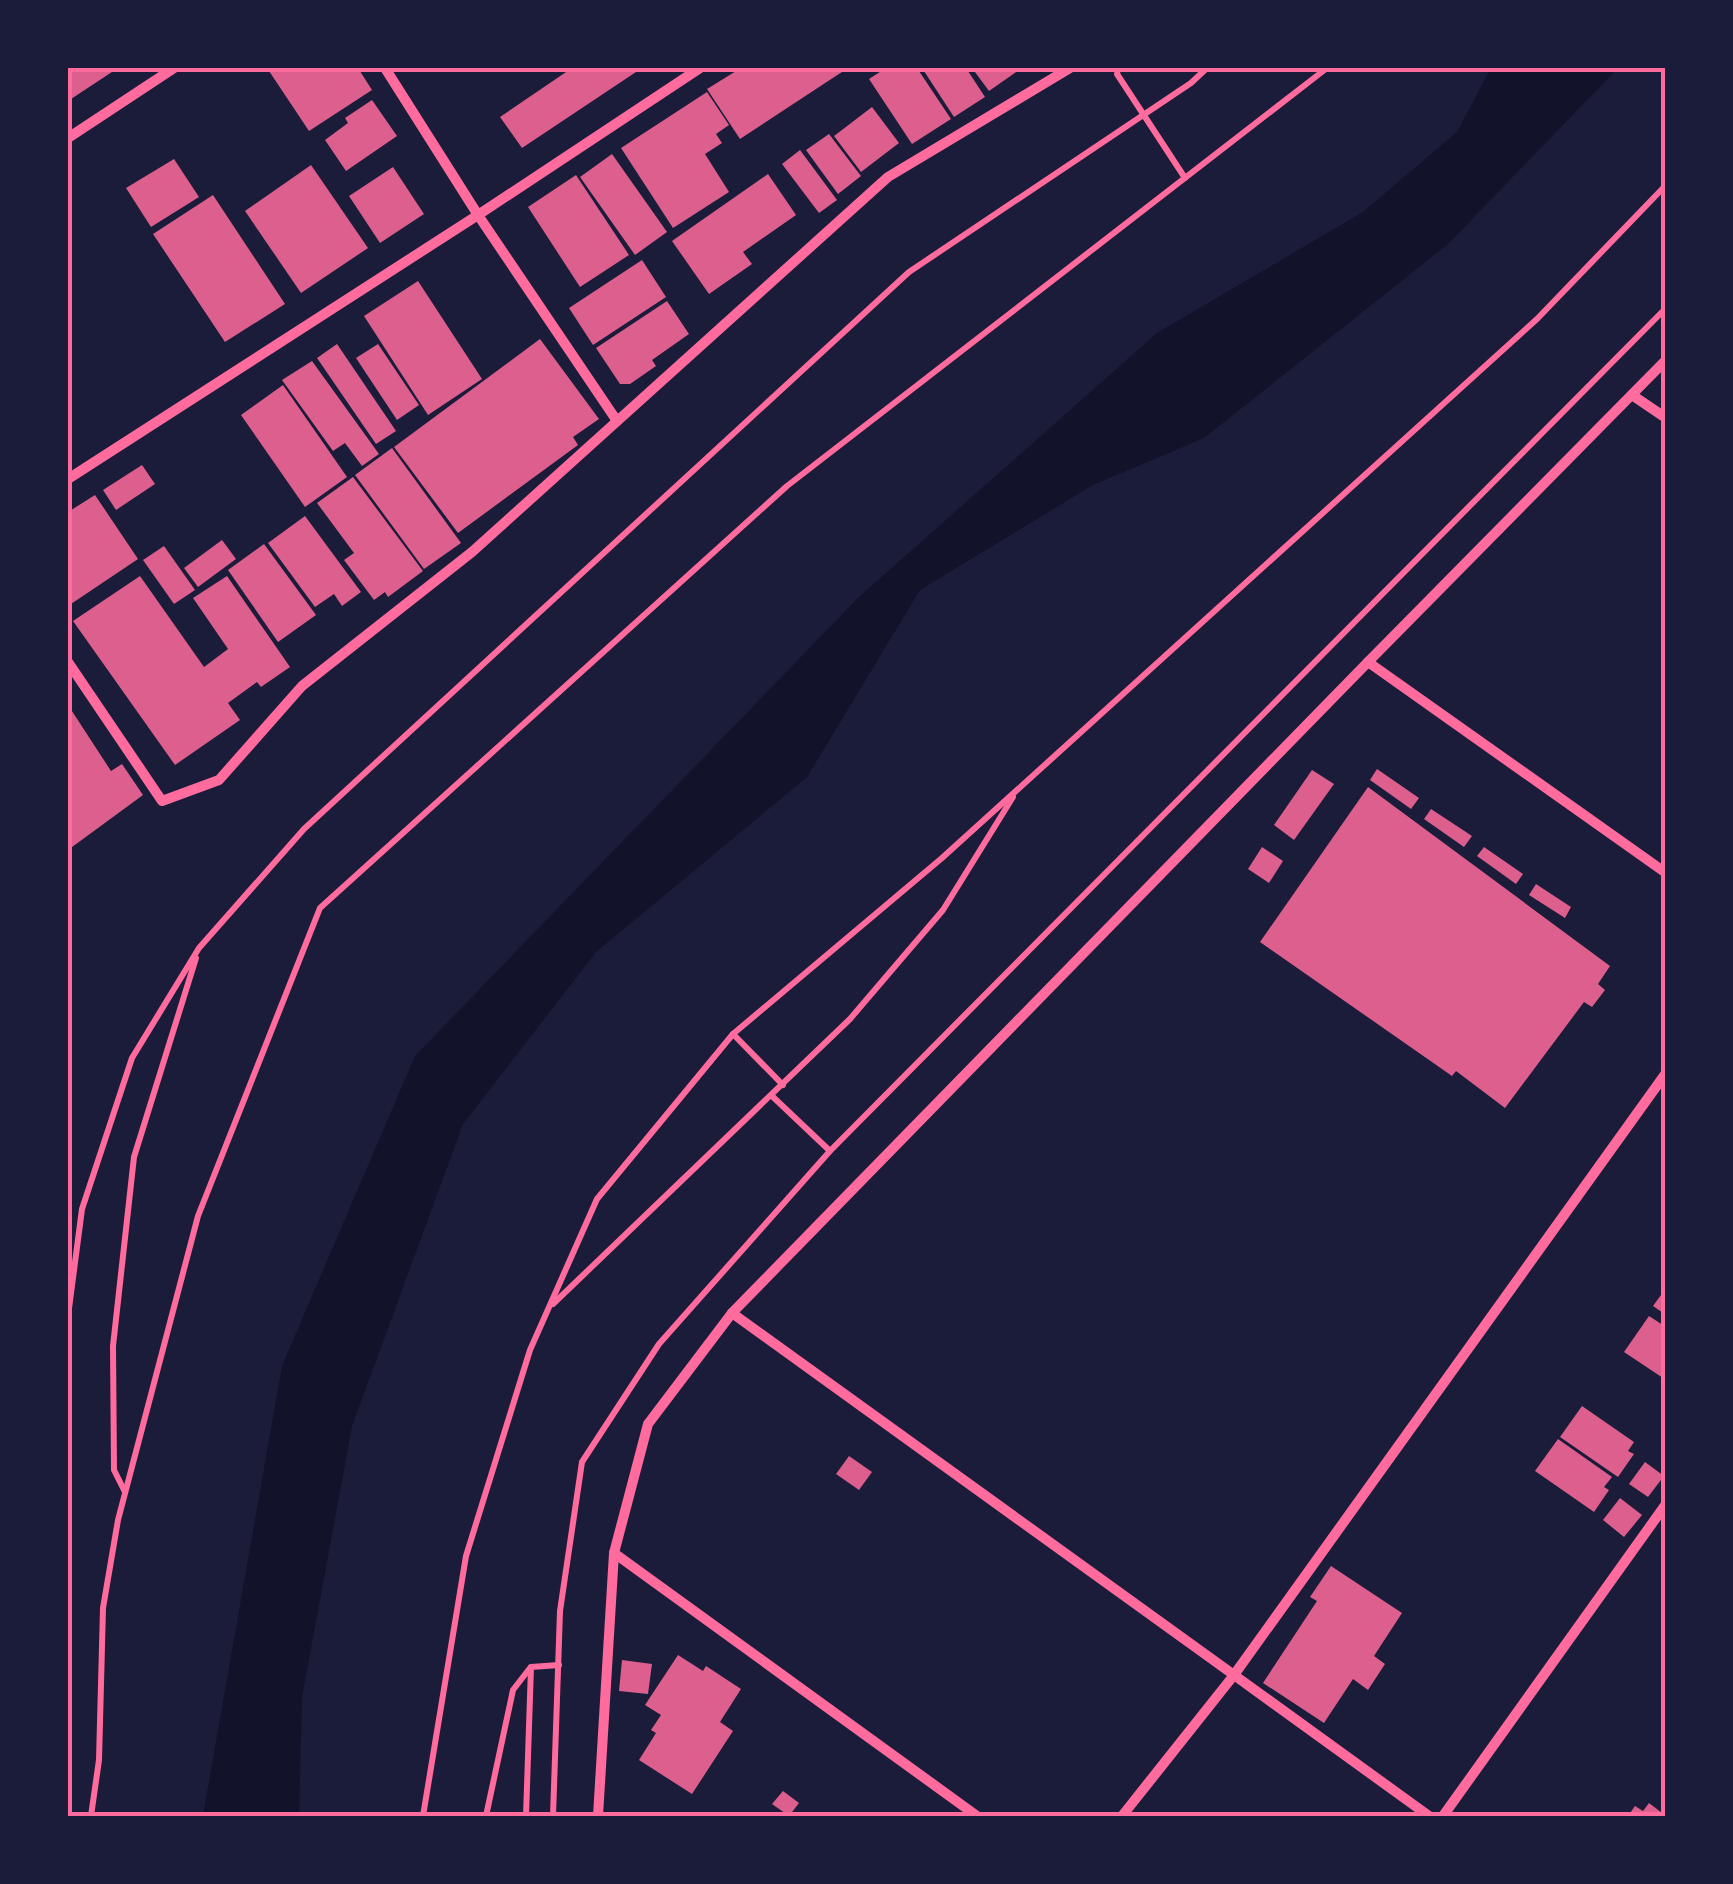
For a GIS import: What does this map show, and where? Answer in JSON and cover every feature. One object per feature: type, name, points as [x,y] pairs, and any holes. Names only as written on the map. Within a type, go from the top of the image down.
[{"type":"street","points":[[68,138],[174,68]]},
{"type":"street","points":[[385,68],[478,215],[617,421]]},
{"type":"street","points":[[68,479],[700,68]]},
{"type":"street","points":[[68,662],[162,802],[219,780],[302,686],[472,552],[888,177],[1070,68]]},
{"type":"street","points":[[598,1816],[614,1553],[648,1424],[732,1313],[1666,360]]},
{"type":"street","points":[[1632,395],[1666,418]]},
{"type":"street","points":[[1368,662],[1666,873]]},
{"type":"street","points":[[1122,1816],[1234,1675],[1666,1073]]},
{"type":"street","points":[[732,1313],[1429,1816]]},
{"type":"street","points":[[1442,1816],[1666,1504]]},
{"type":"street","points":[[614,1553],[976,1816]]},
{"type":"path","points":[[1118,68],[1117,74],[1185,178]]},
{"type":"path","points":[[68,1316],[82,1209],[132,1058],[200,948],[304,830],[910,272],[1145,115],[1207,68]]},
{"type":"path","points":[[91,1816],[99,1760],[104,1608],[126,1494],[198,1216],[320,908],[787,486],[1327,68]]},
{"type":"path","points":[[423,1816],[466,1556],[530,1350],[597,1199],[733,1034],[942,858],[1537,319],[1666,185]]},
{"type":"path","points":[[548,1308],[850,1020],[944,910],[1019,788]]},
{"type":"path","points":[[126,1494],[114,1470],[113,1346],[134,1157],[200,948]]},
{"type":"path","points":[[733,1034],[783,1085]]},
{"type":"path","points":[[772,1096],[830,1151]]},
{"type":"path","points":[[486,1816],[513,1690],[530,1667],[558,1665]]},
{"type":"path","points":[[526,1816],[530,1667]]},
{"type":"shaded area","points":[[1491,68],[1618,68],[1448,244],[1204,438],[1093,485],[920,590],[807,777],[596,952],[463,1124],[352,1426],[302,1697],[299,1816],[203,1816],[282,1366],[415,1056],[859,597],[1157,333],[1363,212],[1457,132]]},
{"type":"building","points":[[68,68],[118,68],[68,101]]},
{"type":"building","points":[[267,68],[358,68],[372,90],[309,131]]},
{"type":"building","points":[[572,68],[642,68],[522,148],[500,117]]},
{"type":"building","points":[[741,68],[848,68],[740,139],[707,89]]},
{"type":"building","points":[[886,68],[917,68],[951,119],[912,144],[869,79]]},
{"type":"building","points":[[922,68],[966,68],[985,97],[954,117]]},
{"type":"building","points":[[972,68],[1022,68],[989,91]]},
{"type":"building","points":[[707,92],[729,125],[716,134],[722,143],[705,154],[729,192],[673,228],[621,148]]},
{"type":"building","points":[[372,100],[397,136],[346,171],[325,140],[348,123],[345,118]]},
{"type":"building","points":[[872,107],[899,143],[861,172],[834,136]]},
{"type":"building","points":[[829,134],[861,176],[838,194],[806,150]]},
{"type":"building","points":[[800,150],[837,200],[819,213],[782,164]]},
{"type":"building","points":[[612,154],[667,232],[635,255],[580,177]]},
{"type":"building","points":[[174,159],[199,197],[151,227],[126,188]]},
{"type":"building","points":[[311,165],[368,248],[301,293],[245,211]]},
{"type":"building","points":[[393,167],[424,214],[380,243],[349,196]]},
{"type":"building","points":[[768,174],[796,215],[743,252],[752,264],[709,294],[672,241]]},
{"type":"building","points":[[576,175],[629,255],[580,287],[528,207]]},
{"type":"building","points":[[213,195],[285,304],[225,342],[153,234]]},
{"type":"building","points":[[642,260],[666,297],[593,345],[569,308]]},
{"type":"building","points":[[418,281],[482,379],[428,415],[364,316]]},
{"type":"building","points":[[667,301],[689,334],[652,360],[656,366],[630,384],[620,384],[596,348]]},
{"type":"building","points":[[540,339],[599,419],[573,437],[578,445],[458,533],[394,447]]},
{"type":"building","points":[[337,344],[396,431],[376,444],[317,358]]},
{"type":"building","points":[[378,344],[419,405],[397,420],[356,358]]},
{"type":"building","points":[[312,361],[379,454],[362,466],[345,443],[333,451],[282,380]]},
{"type":"building","points":[[283,385],[347,477],[305,507],[241,415]]},
{"type":"building","points":[[392,448],[461,543],[424,569],[355,475]]},
{"type":"building","points":[[142,465],[155,484],[116,510],[103,490]]},
{"type":"building","points":[[353,477],[423,571],[388,597],[385,592],[374,600],[344,560],[354,553],[317,503]]},
{"type":"building","points":[[95,495],[138,559],[68,606],[68,512]]},
{"type":"building","points":[[305,516],[361,592],[342,606],[334,594],[315,607],[268,543]]},
{"type":"building","points":[[222,540],[236,559],[198,587],[184,568]]},
{"type":"building","points":[[264,544],[316,615],[278,642],[228,570]]},
{"type":"building","points":[[164,546],[195,590],[174,604],[143,560]]},
{"type":"building","points":[[140,576],[204,667],[228,649],[193,598],[227,576],[290,667],[261,687],[257,682],[228,703],[240,720],[175,765],[73,621]]},
{"type":"building","points":[[68,705],[111,771],[122,764],[143,795],[68,850]]},
{"type":"building","points":[[1377,769],[1419,798],[1411,809],[1370,780]]},
{"type":"building","points":[[1312,770],[1334,784],[1294,840],[1274,825]]},
{"type":"building","points":[[1368,787],[1610,966],[1598,984],[1605,990],[1592,1007],[1584,1002],[1505,1108],[1456,1071],[1452,1076],[1260,942]]},
{"type":"building","points":[[1431,809],[1472,836],[1464,847],[1424,819]]},
{"type":"building","points":[[1262,847],[1283,861],[1269,883],[1248,869]]},
{"type":"building","points":[[1484,847],[1523,874],[1516,884],[1477,856]]},
{"type":"building","points":[[1536,884],[1571,907],[1565,918],[1529,895]]},
{"type":"building","points":[[1666,1288],[1666,1315],[1653,1306]]},
{"type":"building","points":[[1649,1316],[1666,1327],[1666,1380],[1624,1352]]},
{"type":"building","points":[[1582,1406],[1634,1442],[1628,1451],[1634,1454],[1618,1477],[1560,1437]]},
{"type":"building","points":[[1558,1439],[1612,1477],[1604,1487],[1609,1490],[1594,1512],[1535,1471]]},
{"type":"building","points":[[849,1456],[872,1472],[859,1490],[836,1474]]},
{"type":"building","points":[[1645,1462],[1664,1476],[1648,1497],[1629,1484]]},
{"type":"building","points":[[1620,1498],[1642,1515],[1624,1537],[1603,1520]]},
{"type":"building","points":[[1331,1566],[1402,1613],[1374,1656],[1385,1664],[1368,1690],[1353,1679],[1324,1723],[1263,1683],[1317,1601],[1310,1597]]},
{"type":"building","points":[[678,1655],[703,1671],[706,1666],[741,1689],[720,1722],[733,1731],[692,1794],[639,1760],[656,1733],[651,1730],[661,1715],[645,1705]]},
{"type":"building","points":[[622,1660],[652,1664],[648,1694],[619,1691]]},
{"type":"building","points":[[783,1791],[799,1803],[789,1816],[772,1804]]},
{"type":"building","points":[[1649,1803],[1666,1816],[1628,1816],[1635,1806],[1643,1811]]}]
